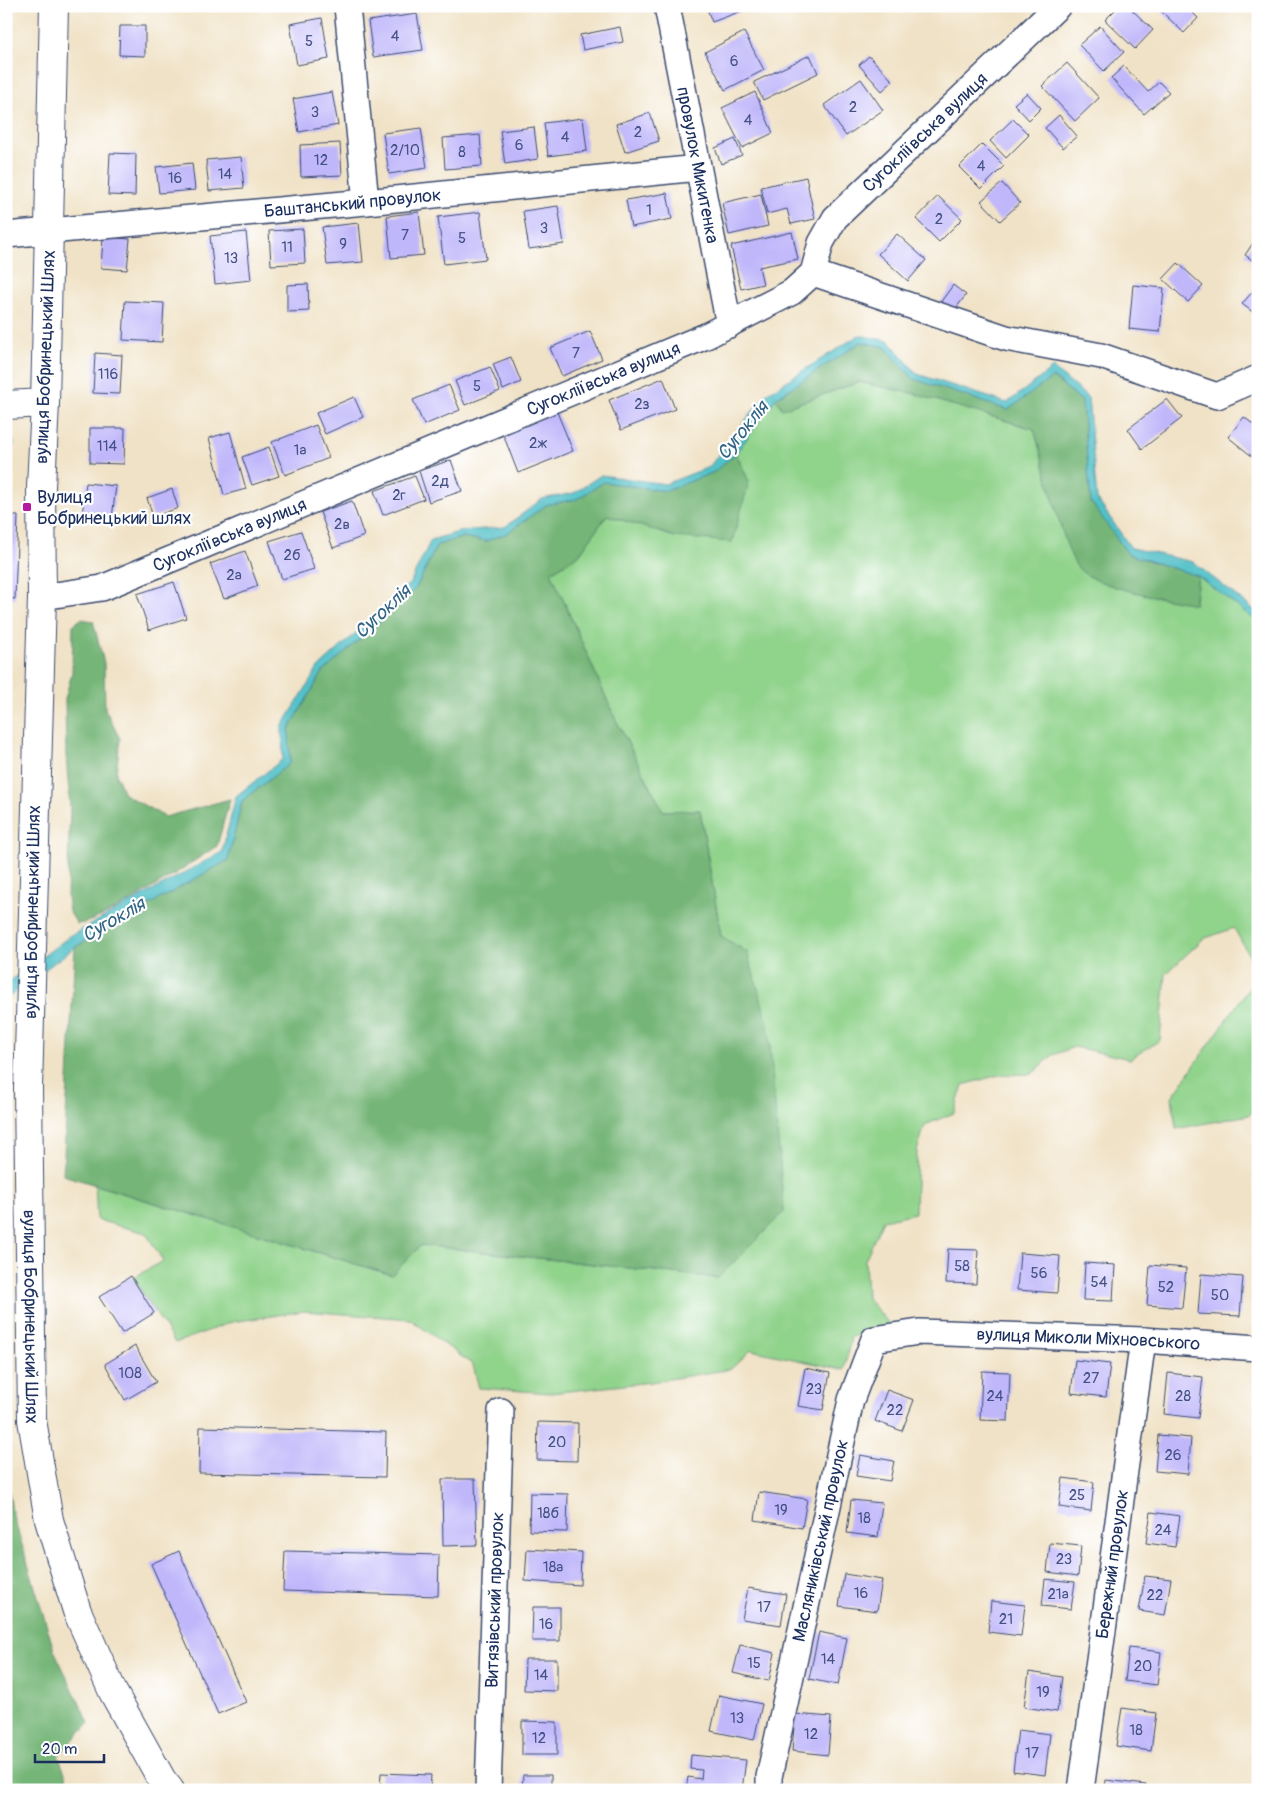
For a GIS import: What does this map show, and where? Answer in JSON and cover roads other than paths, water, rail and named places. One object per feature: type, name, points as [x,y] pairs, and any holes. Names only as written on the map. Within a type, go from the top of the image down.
[{"type":"main road","name":"вулиця Бобринецький Шлях","points":[[54,6],[45,404],[41,487],[42,597],[28,1088],[32,1420],[49,1520],[77,1611],[113,1692],[162,1780],[170,1790]]},
{"type":"main road","points":[[6,405],[45,404]]},
{"type":"street","points":[[347,6],[366,202]]},
{"type":"street","name":"провулок Микитенка","points":[[667,6],[728,325]]},
{"type":"street","name":"Сугокліївська вулиця","points":[[42,597],[102,588],[728,325],[792,292],[813,273],[821,243],[835,218],[1058,6]]},
{"type":"street","name":"Баштанський провулок","points":[[6,235],[366,202],[698,168]]},
{"type":"street","points":[[813,273],[1006,338],[1101,356],[1216,396],[1258,378]]},
{"type":"street","name":"вулиця Миколи Міхновського","points":[[919,1332],[1143,1340],[1258,1348]]},
{"type":"street","name":"Масляниківський провулок","points":[[768,1790],[769,1777],[851,1400],[874,1339],[919,1332]]},
{"type":"street","name":"Бережний провулок","points":[[1081,1790],[1143,1340]]},
{"type":"street","name":"Витязівський провулок","points":[[488,1790],[500,1412]]},
{"type":"water","name":"Сугоклія","points":[[859,335],[889,341],[917,374],[1007,403],[1053,368],[1088,398],[1097,499],[1131,548],[1193,562],[1258,613],[1258,622],[1198,576],[1128,554],[1091,502],[1082,401],[1053,377],[1008,410],[914,379],[885,347],[861,342],[776,398],[736,453],[714,472],[666,491],[604,482],[577,499],[546,505],[507,533],[486,541],[463,537],[437,545],[416,588],[322,673],[289,729],[290,763],[242,801],[228,860],[75,947],[6,999],[6,984],[70,936],[222,852],[236,796],[283,759],[282,727],[318,668],[410,583],[431,540],[462,531],[505,527],[542,499],[574,493],[601,475],[665,484],[709,467],[766,394]]},
{"type":"waterway","points":[[6,447],[11,443]]},
{"type":"place","name":"Вулиця Бобринецький шлях","points":[[27,507]]}]
